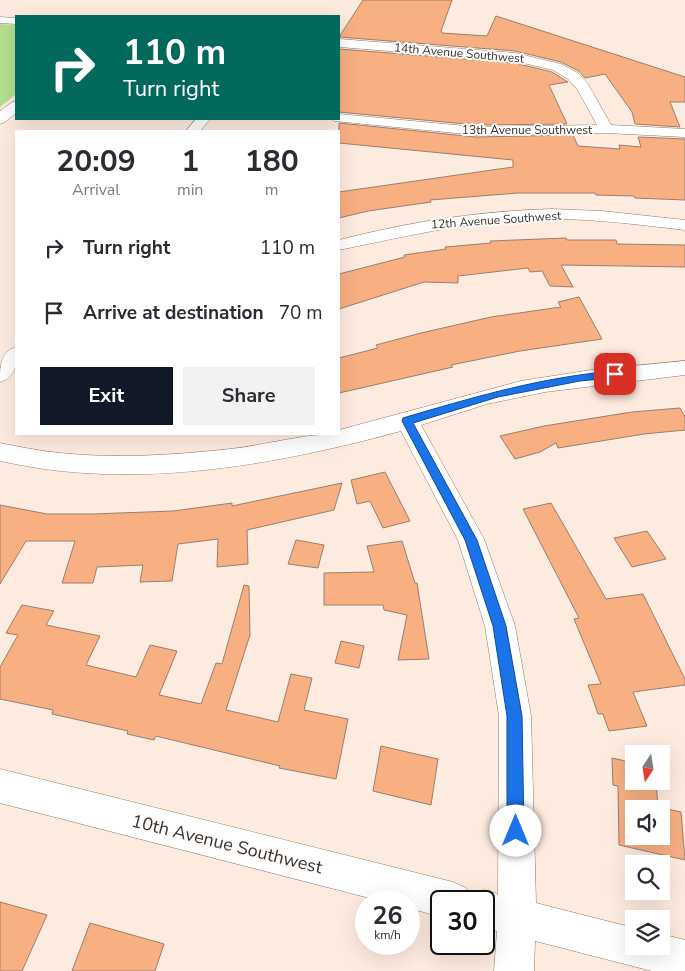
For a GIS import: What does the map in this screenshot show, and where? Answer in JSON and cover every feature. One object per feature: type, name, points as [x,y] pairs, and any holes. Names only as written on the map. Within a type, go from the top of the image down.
[{"type":"street","points":[[0,20],[15,21]]},
{"type":"street","name":"14th Avenue Southwest","points":[[340,42],[516,57],[557,67],[573,76],[583,87],[606,129]]},
{"type":"street","points":[[0,119],[15,107]]},
{"type":"street","name":"13th Avenue Southwest","points":[[340,118],[476,131],[606,129],[685,133]]},
{"type":"street","points":[[194,130],[202,120]]},
{"type":"street","name":"12th Avenue Southwest","points":[[340,245],[383,233],[428,224],[553,214],[622,218],[685,225]]},
{"type":"street","points":[[0,375],[15,355]]},
{"type":"street","points":[[0,452],[70,463],[165,465],[238,458],[300,447],[407,421],[497,394],[580,377],[685,368]]},
{"type":"street","points":[[407,421],[471,540],[500,626],[515,716],[500,913],[514,971]]},
{"type":"street","name":"10th Avenue Southwest","points":[[0,786],[430,895]]},
{"type":"street","points":[[500,913],[685,960]]},
{"type":"green space","points":[[0,24],[15,25],[15,95],[0,107]]},
{"type":"building","points":[[363,0],[452,0],[441,31],[442,33],[487,36],[496,16],[685,77],[685,102],[670,102],[680,127],[635,124],[632,112],[605,74],[585,78],[579,71],[561,62],[515,51],[340,37]]},
{"type":"building","points":[[340,49],[515,63],[552,72],[568,82],[549,85],[567,124],[476,125],[340,112]]},
{"type":"building","points":[[339,123],[476,137],[573,135],[578,146],[620,149],[619,145],[641,147],[638,137],[685,139],[685,200],[596,195],[595,193],[518,193],[430,200],[431,202],[368,211],[340,218],[340,192],[513,167],[513,160],[340,143]]},
{"type":"building","points":[[566,238],[567,240],[616,240],[617,244],[685,245],[685,267],[561,265],[573,287],[550,286],[542,271],[530,272],[528,268],[458,276],[458,283],[424,282],[340,309],[340,274],[405,257],[404,255],[446,249],[445,247],[491,243],[490,241]]},
{"type":"building","points":[[579,297],[602,339],[520,351],[451,365],[453,367],[340,393],[340,358],[378,348],[376,345],[421,333],[491,317],[561,307],[558,302]]},
{"type":"building","points":[[680,408],[685,417],[685,430],[644,434],[558,448],[556,443],[540,452],[515,459],[500,436],[544,426],[632,412]]},
{"type":"building","points":[[385,472],[410,521],[383,528],[370,501],[357,504],[351,480]]},
{"type":"building","points":[[342,483],[334,510],[247,530],[248,564],[217,567],[218,539],[178,544],[172,581],[140,582],[143,565],[97,567],[93,583],[62,583],[75,541],[26,541],[0,584],[0,505],[47,514],[173,511],[232,503],[232,506]]},
{"type":"building","points":[[551,503],[606,599],[643,594],[685,679],[685,685],[633,692],[647,726],[609,731],[603,714],[598,714],[588,685],[601,684],[574,619],[579,618],[523,509]]},
{"type":"building","points":[[647,531],[666,559],[632,567],[614,538]]},
{"type":"building","points":[[296,540],[324,545],[318,568],[288,564]]},
{"type":"building","points":[[402,541],[415,583],[417,583],[429,659],[398,660],[407,615],[384,610],[383,605],[324,605],[324,573],[374,572],[367,546]]},
{"type":"building","points":[[244,585],[249,586],[250,635],[226,710],[278,722],[291,674],[312,678],[304,710],[348,719],[336,779],[279,768],[280,766],[156,736],[154,740],[127,734],[128,731],[52,714],[53,710],[0,699],[0,667],[18,635],[6,633],[22,605],[54,611],[46,625],[100,636],[86,665],[136,677],[150,645],[177,651],[159,695],[201,704],[216,663],[222,664]]},
{"type":"building","points":[[341,641],[364,646],[359,668],[335,663]]},
{"type":"building","points":[[381,746],[438,759],[431,805],[373,791]]},
{"type":"building","points":[[612,758],[625,761],[625,790],[657,790],[657,800],[625,800],[625,845],[670,845],[670,810],[681,812],[685,860],[670,857],[670,855],[619,845],[618,786],[613,785]]},
{"type":"building","points":[[0,902],[47,915],[22,971],[0,971]]},
{"type":"building","points":[[90,923],[164,944],[155,971],[72,971]]},
{"type":"route","points":[[516,831],[515,716],[500,626],[471,540],[407,421],[497,394],[580,377],[615,374]]}]
